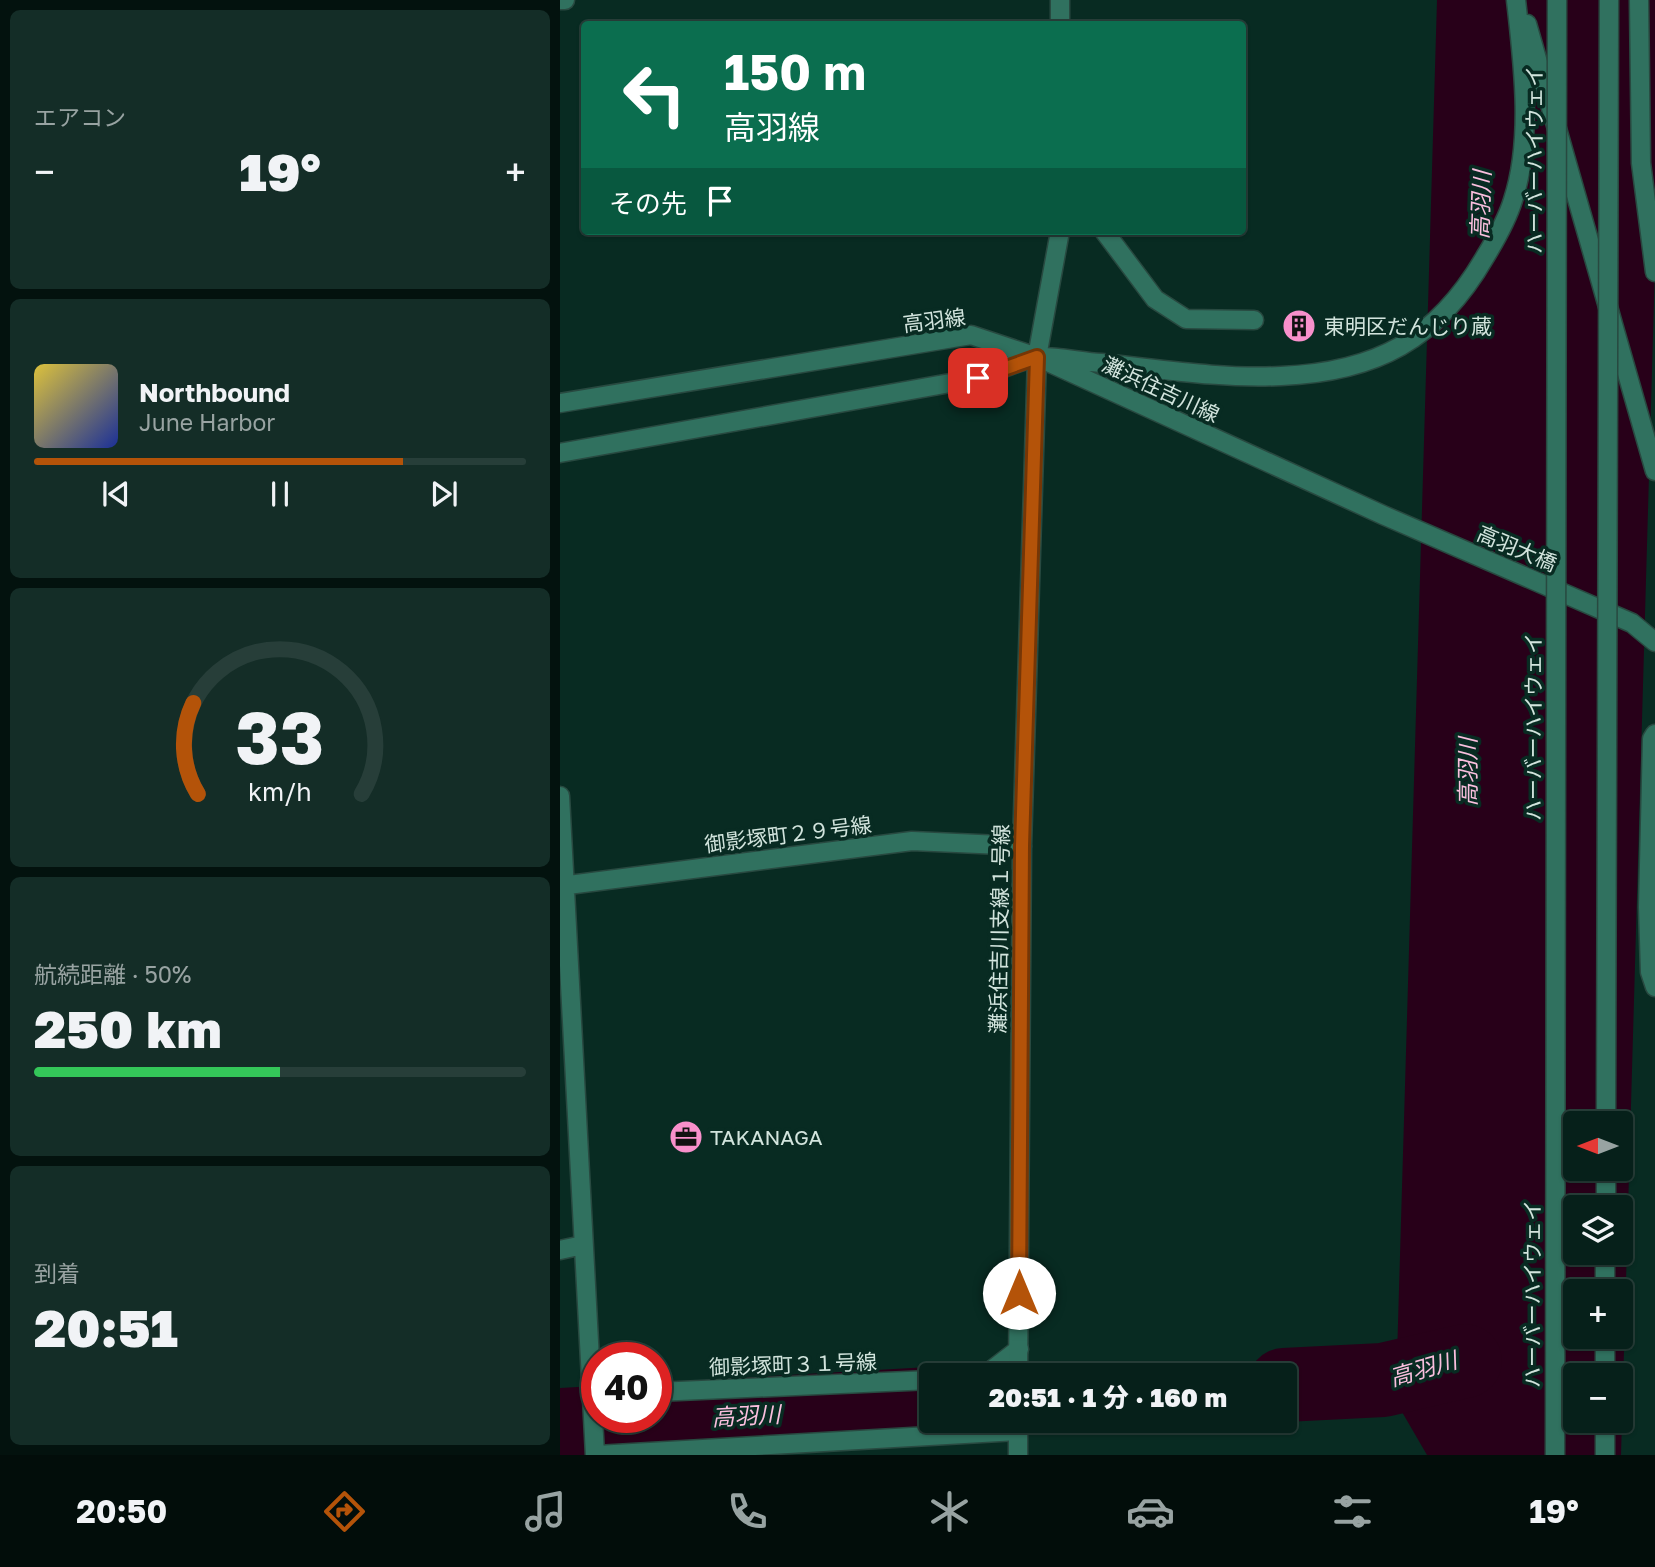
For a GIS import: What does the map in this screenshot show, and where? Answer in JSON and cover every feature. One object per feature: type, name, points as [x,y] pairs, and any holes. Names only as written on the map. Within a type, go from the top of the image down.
[{"type":"street","points":[[1060,0],[1060,21]]},
{"type":"street","points":[[560,453],[978,378],[1037,357],[1195,373],[1281,376],[1345,368],[1390,352],[1427,330],[1465,292],[1498,235],[1513,200],[1521,158],[1524,111],[1518,0]]},
{"type":"street","points":[[1518,0],[1654,466]]},
{"type":"street","name":"ハーバーハイウェイ","points":[[1555,1455],[1557,0]]},
{"type":"street","points":[[1606,1111],[1609,0]]},
{"type":"street","points":[[1639,0],[1642,163],[1655,272]]},
{"type":"street","points":[[1037,357],[1059,235]]},
{"type":"street","points":[[1107,235],[1155,299],[1186,319],[1254,320]]},
{"type":"street","name":"高羽線","points":[[560,402],[971,335],[1037,357]]},
{"type":"street","name":"灘浜住吉川線","points":[[1037,357],[1383,515]]},
{"type":"street","name":"灘浜住吉川支線１号線","points":[[1018,1363],[1022,846],[1037,357]]},
{"type":"street","name":"高羽大橋","points":[[1383,515],[1632,623],[1655,642]]},
{"type":"street","points":[[1655,734],[1652,739],[1648,907],[1650,972],[1655,987]]},
{"type":"street","points":[[560,796],[562,886],[589,1342]]},
{"type":"street","name":"御影塚町２９号線","points":[[562,886],[912,841],[1022,846]]},
{"type":"street","points":[[560,1250],[583,1245]]},
{"type":"street","points":[[1001,1363],[1019,1349]]},
{"type":"street","name":"御影塚町３１号線","points":[[672,1391],[919,1381]]},
{"type":"street","points":[[595,1449],[919,1431]]},
{"type":"street","points":[[1018,1433],[1018,1455]]},
{"type":"street","points":[[1605,1433],[1605,1455]]},
{"type":"water","points":[[1437,0],[1655,0],[1655,265],[1631,1111],[1563,1111],[1563,1181],[1629,1181],[1628,1195],[1563,1195],[1563,1265],[1626,1265],[1626,1279],[1563,1279],[1563,1349],[1624,1349],[1624,1363],[1563,1363],[1563,1433],[1622,1433],[1621,1455],[1427,1455],[1391,1393],[1397,1357]]},
{"type":"waterway","name":"高羽川","points":[[1297,1384],[1383,1380],[1465,1361]]},
{"type":"waterway","name":"高羽川","points":[[560,1425],[919,1405]]},
{"type":"place","name":"東明区だんじり蔵","points":[[1299,326]]},
{"type":"place","name":"TAKANAGA","points":[[686,1137]]},
{"type":"route","points":[[978,378],[1037,357],[1022,846],[1019,1293]]}]
